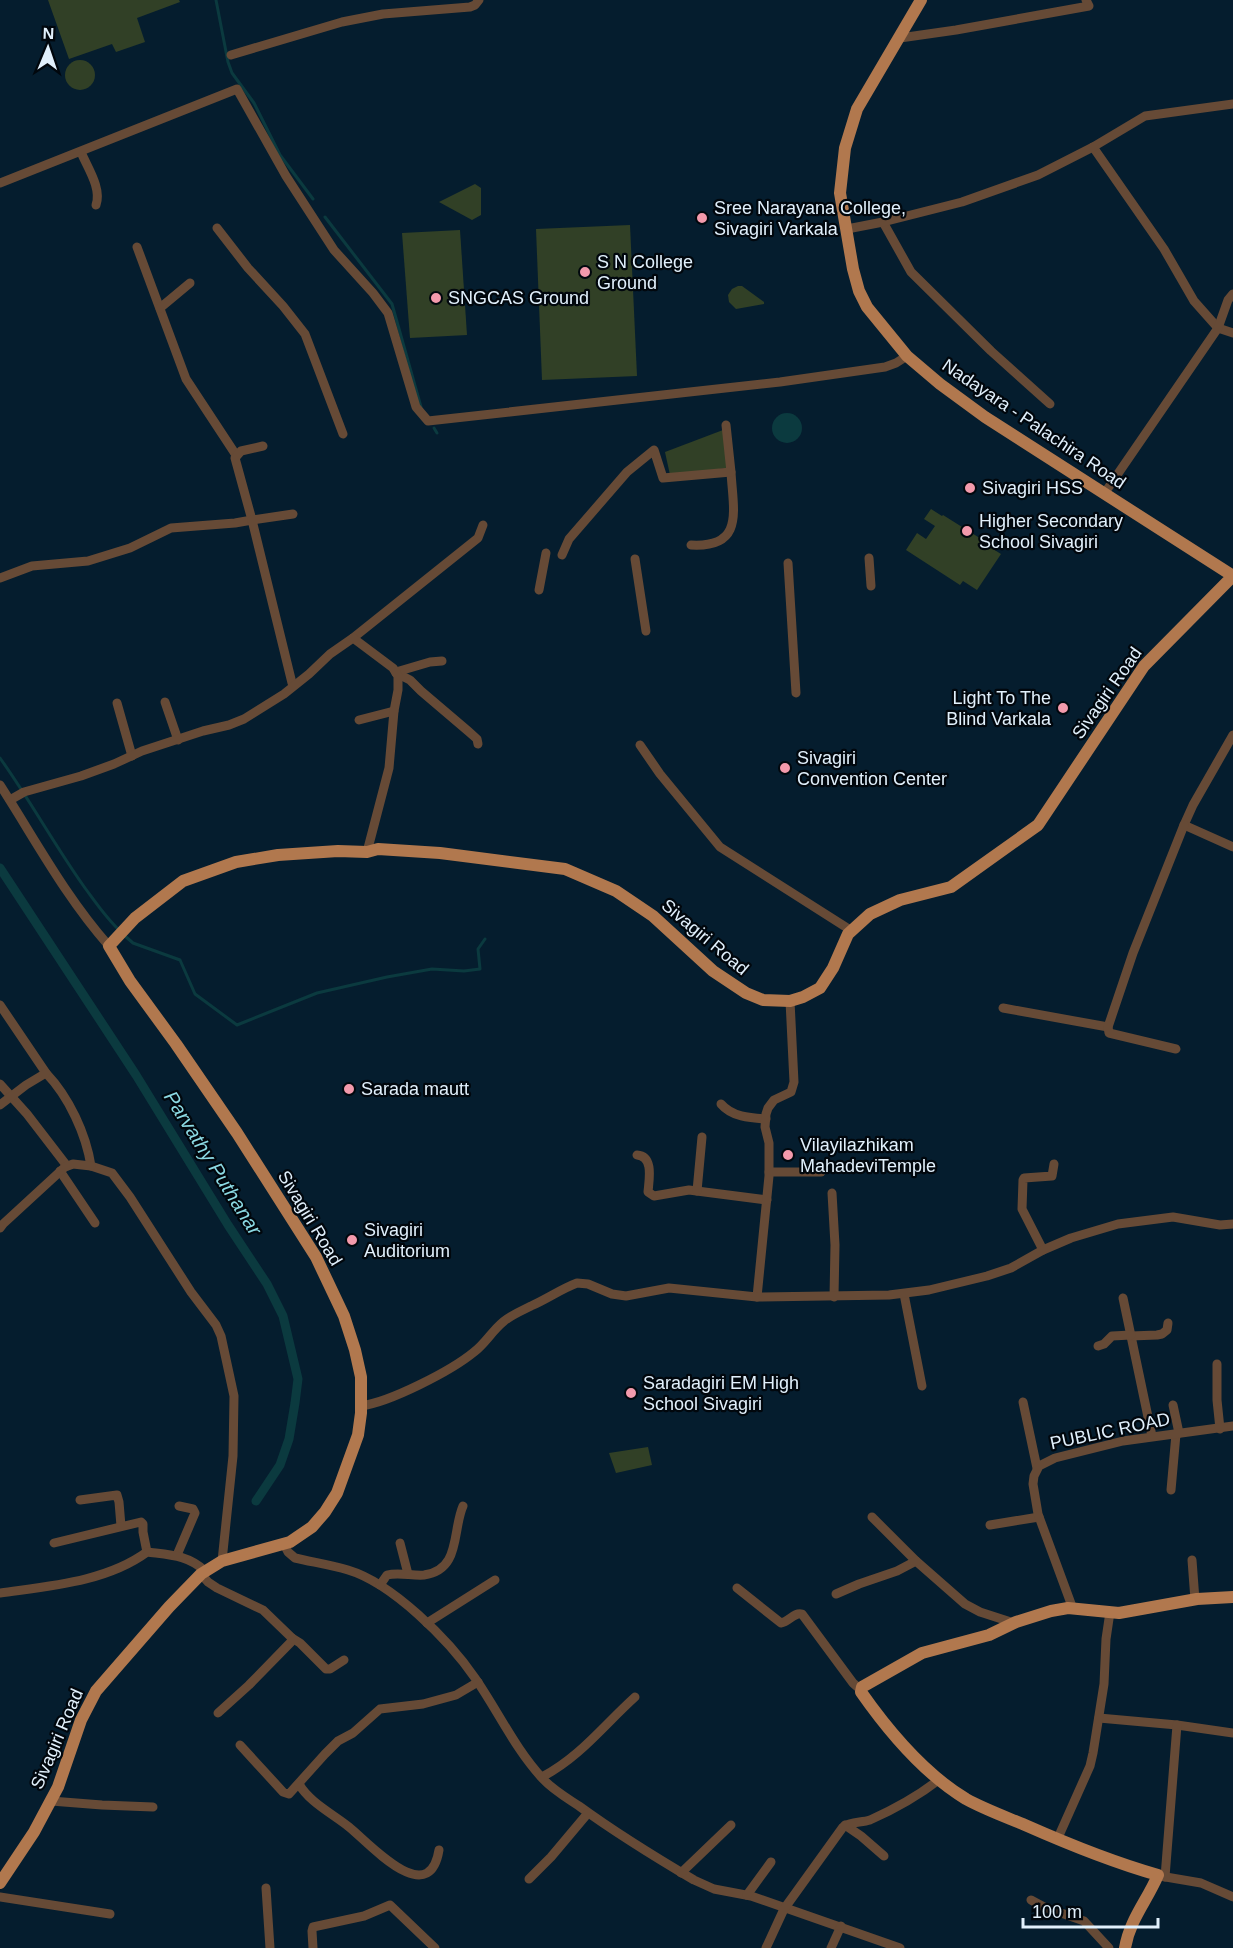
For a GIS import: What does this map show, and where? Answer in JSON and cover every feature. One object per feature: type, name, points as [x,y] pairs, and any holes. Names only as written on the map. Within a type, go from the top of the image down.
[{"type":"main road","name":"Nadayara - Palachira Road","points":[[921,0],[857,109],[845,148],[840,193],[848,229],[853,269],[862,298],[871,314],[907,356],[940,384],[985,417],[1233,576]]},
{"type":"main road","name":"Sivagiri Road","points":[[0,1883],[4,1868],[34,1832],[58,1787],[81,1720],[96,1691],[169,1607],[203,1573],[222,1561],[284,1544],[312,1527],[337,1493],[358,1436],[361,1377],[344,1316],[316,1257],[237,1133],[130,981],[109,946],[120,933],[135,918],[183,880],[236,862],[278,855],[338,851],[367,852],[378,849],[440,853],[565,869],[616,891],[652,916],[713,971],[746,993],[763,1000],[790,1001],[820,988],[852,931],[870,914],[900,900],[951,887],[1038,825],[1144,666],[1233,576]]},
{"type":"main road","points":[[1125,1948],[1133,1920],[1161,1876],[1057,1840],[966,1799],[909,1752],[883,1724],[861,1690],[862,1687],[922,1653],[989,1635],[1014,1623],[1051,1611],[1073,1609],[1119,1613],[1195,1600],[1233,1597]]},
{"type":"street","points":[[231,55],[342,22],[383,14],[470,7],[479,0]]},
{"type":"street","points":[[900,38],[1089,6],[1086,0]]},
{"type":"street","points":[[0,183],[237,89],[286,176],[334,250],[388,313],[416,407],[428,422],[780,382],[885,367],[907,356]]},
{"type":"street","points":[[848,229],[962,202],[1038,175],[1093,147],[1145,116],[1233,104]]},
{"type":"street","points":[[1093,147],[1164,249],[1194,301],[1218,328],[1233,333]]},
{"type":"street","points":[[81,152],[97,189],[96,205]]},
{"type":"street","points":[[883,222],[911,272],[983,343],[1050,404]]},
{"type":"street","points":[[217,228],[305,334],[343,434]]},
{"type":"street","points":[[137,247],[186,379],[236,455],[292,683]]},
{"type":"street","points":[[160,308],[190,283]]},
{"type":"street","points":[[1104,494],[1218,328],[1228,300],[1233,294]]},
{"type":"street","points":[[691,544],[718,542],[727,536],[734,523],[726,425]]},
{"type":"street","points":[[236,455],[241,451],[263,446]]},
{"type":"street","points":[[562,555],[569,538],[627,472],[654,450],[663,478],[731,472]]},
{"type":"street","points":[[0,578],[32,566],[88,561],[130,548],[171,528],[216,525],[293,514]]},
{"type":"street","points":[[10,800],[24,792],[81,776],[203,731],[229,725],[264,708],[478,538],[483,525]]},
{"type":"street","points":[[539,590],[546,554]]},
{"type":"street","points":[[869,558],[871,586]]},
{"type":"street","points":[[635,559],[646,632]]},
{"type":"street","points":[[788,563],[796,693]]},
{"type":"street","points":[[353,638],[396,672],[410,680],[468,731],[478,744]]},
{"type":"street","points":[[396,672],[441,661]]},
{"type":"street","points":[[367,852],[389,768],[398,690],[396,672]]},
{"type":"street","points":[[165,702],[178,740]]},
{"type":"street","points":[[117,703],[132,756]]},
{"type":"street","points":[[359,720],[394,711]]},
{"type":"street","points":[[1176,1049],[1109,1033],[1108,1027],[1132,953],[1184,825],[1233,735]]},
{"type":"street","points":[[640,745],[660,774],[720,847],[852,931]]},
{"type":"street","points":[[0,785],[37,848],[71,899],[109,946]]},
{"type":"street","points":[[1184,825],[1233,847]]},
{"type":"street","points":[[757,1297],[769,1172],[769,1140],[765,1127],[767,1110],[772,1102],[790,1093],[794,1087],[795,1067],[790,1001]]},
{"type":"street","points":[[0,1005],[46,1073],[54,1081],[74,1115],[89,1151],[91,1166]]},
{"type":"street","points":[[1003,1008],[1108,1027]]},
{"type":"street","points":[[0,1105],[46,1073]]},
{"type":"street","points":[[0,1084],[27,1114],[64,1168],[95,1223]]},
{"type":"street","points":[[721,1104],[740,1116],[766,1119]]},
{"type":"street","points":[[698,1191],[702,1137]]},
{"type":"street","points":[[637,1155],[644,1156],[649,1167],[648,1192],[651,1195],[689,1190],[767,1200]]},
{"type":"street","points":[[0,1228],[64,1168],[73,1164],[91,1166],[112,1173],[191,1292],[216,1325],[221,1336],[234,1396],[232,1463],[222,1561]]},
{"type":"street","points":[[1043,1250],[1022,1209],[1023,1180],[1024,1178],[1052,1176],[1054,1164]]},
{"type":"street","points":[[769,1172],[821,1172]]},
{"type":"street","points":[[832,1193],[835,1245],[834,1297]]},
{"type":"street","points":[[361,1406],[401,1393],[473,1354],[488,1340],[498,1326],[513,1315],[577,1283],[588,1284],[612,1294],[626,1296],[678,1288],[757,1297],[904,1294],[987,1276],[1011,1268],[1043,1250],[1100,1228],[1173,1217],[1220,1225],[1233,1224]]},
{"type":"street","points":[[904,1294],[922,1386]]},
{"type":"street","points":[[1123,1298],[1152,1436]]},
{"type":"street","points":[[1098,1346],[1103,1345],[1114,1336],[1162,1334],[1167,1330],[1168,1323]]},
{"type":"street","points":[[1216,1364],[1220,1429]]},
{"type":"street","points":[[1023,1402],[1037,1468]]},
{"type":"street","points":[[1171,1490],[1180,1433],[1177,1407]]},
{"type":"street","name":"PUBLIC ROAD","points":[[1073,1609],[1039,1517],[1033,1484],[1037,1468],[1054,1458],[1123,1441],[1233,1426]]},
{"type":"street","points":[[80,1500],[117,1496],[120,1502],[121,1526]]},
{"type":"street","points":[[177,1555],[195,1513],[194,1509],[179,1506]]},
{"type":"street","points":[[380,1586],[387,1575],[434,1572],[450,1558],[463,1506]]},
{"type":"street","points":[[872,1517],[964,1604],[1014,1623]]},
{"type":"street","points":[[990,1525],[1039,1517]]},
{"type":"street","points":[[54,1543],[142,1523],[147,1552]]},
{"type":"street","points":[[400,1543],[408,1574]]},
{"type":"street","points":[[284,1544],[295,1558],[349,1570],[380,1586],[427,1623],[478,1682],[523,1755],[542,1778],[614,1831],[707,1887],[747,1895],[841,1926],[898,1948]]},
{"type":"street","points":[[0,1593],[45,1587],[108,1573],[136,1560],[147,1552],[177,1555],[188,1559],[203,1573],[208,1582],[217,1588],[263,1610],[327,1670],[344,1660]]},
{"type":"street","points":[[1192,1560],[1195,1600]]},
{"type":"street","points":[[836,1594],[897,1571],[916,1561]]},
{"type":"street","points":[[427,1623],[495,1580]]},
{"type":"street","points":[[737,1588],[781,1623],[798,1614],[804,1615],[853,1683],[861,1690]]},
{"type":"street","points":[[1057,1840],[1090,1766],[1104,1684],[1110,1612]]},
{"type":"street","points":[[218,1713],[249,1685],[291,1642],[292,1638]]},
{"type":"street","points":[[240,1746],[283,1793],[289,1794],[325,1754],[380,1709],[423,1704],[456,1695],[478,1682]]},
{"type":"street","points":[[542,1778],[583,1749],[611,1718],[635,1697]]},
{"type":"street","points":[[1099,1718],[1233,1733]]},
{"type":"street","points":[[1177,1725],[1161,1876],[1201,1883],[1233,1897]]},
{"type":"street","points":[[766,1948],[784,1909],[845,1825],[870,1820],[902,1805],[940,1779]]},
{"type":"street","points":[[298,1785],[391,1864],[411,1875],[420,1876],[430,1869],[437,1861],[439,1850]]},
{"type":"street","points":[[51,1801],[153,1807]]},
{"type":"street","points":[[529,1879],[588,1813]]},
{"type":"street","points":[[681,1873],[731,1825]]},
{"type":"street","points":[[845,1825],[884,1856]]},
{"type":"street","points":[[747,1895],[771,1862]]},
{"type":"street","points":[[266,1888],[270,1948]]},
{"type":"street","points":[[0,1897],[110,1914]]},
{"type":"street","points":[[1031,1900],[1084,1921],[1109,1948]]},
{"type":"street","points":[[314,1948],[312,1931],[314,1927],[364,1916],[390,1905],[435,1948]]},
{"type":"street","points":[[831,1948],[841,1926]]},
{"type":"shaded area","points":[[48,0],[179,0],[180,2],[137,18],[145,42],[116,52],[112,44],[69,59]]},
{"type":"shaded area","points":[[80,60],[91,64],[95,75],[91,86],[80,90],[69,86],[65,75],[69,64]]},
{"type":"shaded area","points":[[475,184],[481,188],[481,215],[472,220],[439,202]]},
{"type":"shaded area","name":"S N College Ground","points":[[630,225],[637,376],[542,380],[536,229]]},
{"type":"shaded area","name":"SNGCAS Ground","points":[[460,230],[467,335],[410,338],[402,233]]},
{"type":"shaded area","points":[[738,286],[742,286],[764,304],[736,309],[729,302],[728,295]]},
{"type":"shaded area","points":[[787,413],[793,414],[801,422],[801,434],[793,442],[787,443],[781,442],[773,434],[772,428],[773,422],[781,414]]},
{"type":"shaded area","points":[[723,430],[727,468],[670,475],[665,452]]},
{"type":"shaded area","points":[[931,509],[986,542],[985,544],[1001,554],[977,590],[963,581],[960,585],[906,550],[917,533],[926,539],[935,526],[924,519]]},
{"type":"shaded area","points":[[648,1447],[652,1465],[616,1473],[609,1453]]},
{"type":"waterway","points":[[216,0],[232,73],[254,103],[280,155],[313,199]]},
{"type":"waterway","points":[[325,217],[392,304],[421,407]]},
{"type":"waterway","points":[[434,428],[437,433]]},
{"type":"waterway","points":[[0,758],[85,888],[120,931]]},
{"type":"waterway","name":"Parvathy Puthanar","points":[[0,868],[136,1075],[267,1284],[283,1316],[298,1379],[295,1403],[289,1439],[280,1465],[256,1501]]},
{"type":"waterway","points":[[125,936],[133,943],[180,960],[195,994],[237,1025],[317,993],[432,969],[464,971],[480,969],[478,949],[485,939]]},
{"type":"place","name":"Sree Narayana College, Sivagiri Varkala","points":[[702,218]]},
{"type":"place","name":"S N College Ground","points":[[585,272]]},
{"type":"place","name":"SNGCAS Ground","points":[[436,298]]},
{"type":"place","name":"Sivagiri HSS","points":[[970,488]]},
{"type":"place","name":"Higher Secondary School Sivagiri","points":[[967,531]]},
{"type":"place","name":"Light To The Blind Varkala","points":[[1063,708]]},
{"type":"place","name":"Sivagiri Convention Center","points":[[785,768]]},
{"type":"place","name":"Sarada mautt","points":[[349,1089]]},
{"type":"place","name":"Vilayilazhikam MahadeviTemple","points":[[788,1155]]},
{"type":"place","name":"Sivagiri Auditorium","points":[[352,1240]]},
{"type":"place","name":"Saradagiri EM High School Sivagiri","points":[[631,1393]]}]
